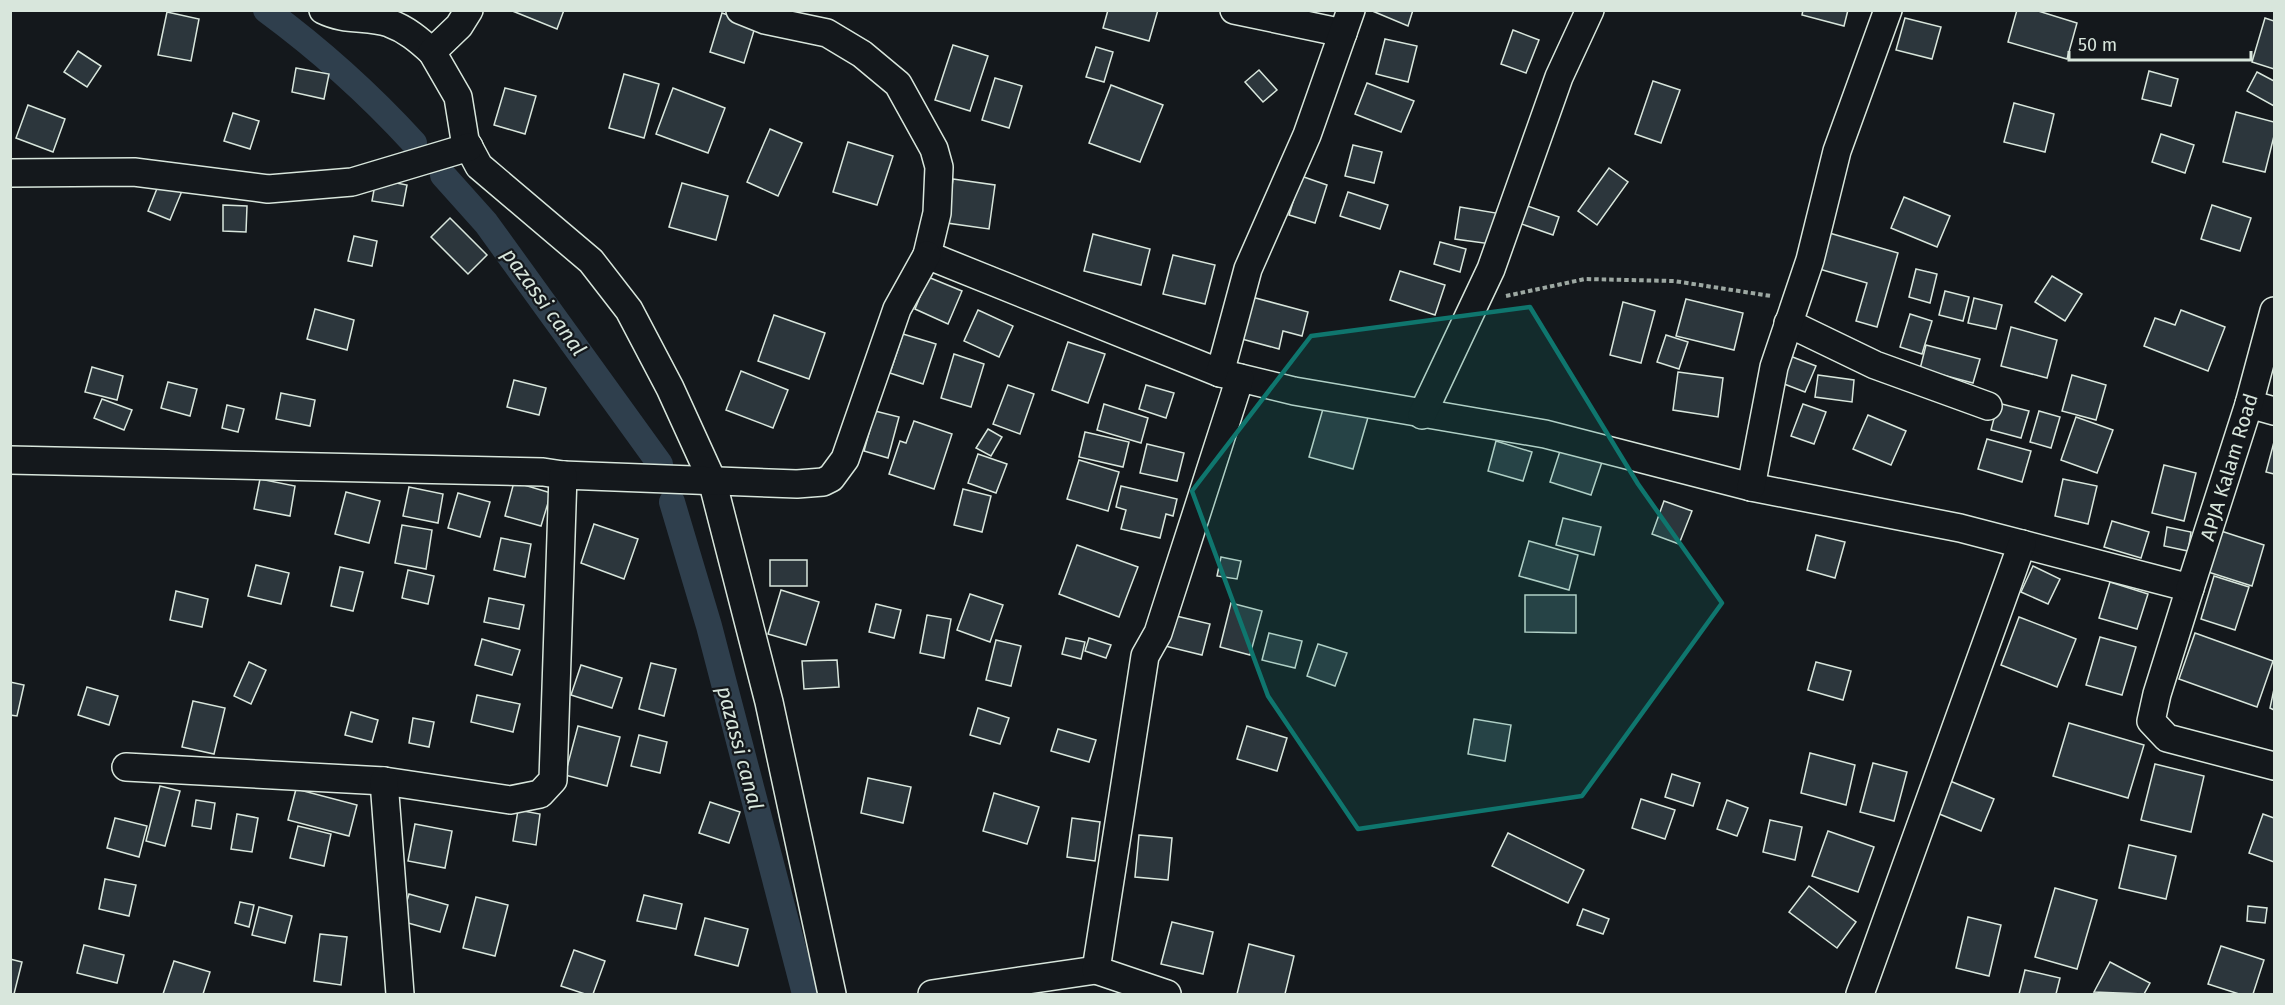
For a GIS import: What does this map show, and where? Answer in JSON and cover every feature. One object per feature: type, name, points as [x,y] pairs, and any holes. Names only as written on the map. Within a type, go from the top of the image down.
[{"type":"street","points":[[324,10],[352,20],[388,23],[413,35],[432,52],[458,97],[459,118],[469,147],[479,166],[591,261],[629,310],[670,388],[712,480],[769,702],[832,994]]},
{"type":"street","points":[[432,52],[459,26],[469,10]]},
{"type":"street","points":[[10,460],[543,472],[563,475],[814,483],[831,478],[839,470],[870,393],[897,309],[927,255],[937,213],[939,167],[934,149],[898,84],[862,54],[827,33],[765,20],[740,10]]},
{"type":"street","points":[[1096,970],[1145,656],[1158,633],[1230,376],[1248,269],[1306,135],[1347,22],[1234,10]]},
{"type":"street","points":[[1422,415],[1491,269],[1559,77],[1590,10]]},
{"type":"street","points":[[1751,487],[1774,367],[1821,224],[1837,151],[1888,10]]},
{"type":"street","points":[[10,173],[134,172],[268,189],[352,182],[469,147]]},
{"type":"street","points":[[927,255],[1230,376],[1422,415],[1545,434],[1751,487],[1960,528],[2190,588]]},
{"type":"street","name":"APJA Kalam Road","points":[[2274,311],[2262,407],[2190,588],[2157,694],[2151,721],[2167,738],[2274,766]]},
{"type":"street","points":[[1792,312],[1875,365],[1988,406]]},
{"type":"street","points":[[126,767],[384,781],[510,800],[540,794],[553,780],[563,475]]},
{"type":"street","points":[[1860,994],[2022,544]]},
{"type":"street","points":[[384,781],[400,994]]},
{"type":"street","points":[[932,994],[1096,970],[1167,994]]},
{"type":"path","points":[[1498,298],[1585,279],[1674,280],[1792,312]]},
{"type":"highlighted area","points":[[1530,307],[1638,484],[1722,603],[1582,796],[1358,829],[1268,696],[1192,491],[1311,336]]},
{"type":"building","points":[[510,10],[564,10],[557,29]]},
{"type":"building","points":[[1108,10],[1158,10],[1149,41],[1103,28]]},
{"type":"building","points":[[1370,10],[1413,10],[1408,26]]},
{"type":"building","points":[[1803,10],[1848,10],[1844,26],[1802,15]]},
{"type":"building","points":[[2017,10],[2035,10],[2077,23],[2067,59],[2008,42]]},
{"type":"building","points":[[167,12],[199,19],[191,61],[158,55]]},
{"type":"building","points":[[722,13],[756,24],[744,63],[710,52]]},
{"type":"building","points":[[1905,18],[1941,27],[1932,59],[1896,50]]},
{"type":"building","points":[[2265,18],[2274,21],[2274,69],[2252,62]]},
{"type":"building","points":[[1513,30],[1539,40],[1526,73],[1501,64]]},
{"type":"building","points":[[1385,39],[1417,46],[1408,82],[1376,74]]},
{"type":"building","points":[[953,45],[988,56],[970,111],[935,100]]},
{"type":"building","points":[[1096,47],[1113,52],[1104,82],[1086,77]]},
{"type":"building","points":[[78,51],[101,66],[87,87],[64,72]]},
{"type":"building","points":[[296,68],[329,74],[324,99],[292,92]]},
{"type":"building","points":[[1259,70],[1277,90],[1263,102],[1245,82]]},
{"type":"building","points":[[2149,71],[2178,79],[2171,106],[2142,99]]},
{"type":"building","points":[[2257,72],[2274,81],[2274,106],[2247,91]]},
{"type":"building","points":[[624,74],[659,84],[644,138],[609,128]]},
{"type":"building","points":[[995,78],[1022,86],[1009,128],[982,120]]},
{"type":"building","points":[[1653,81],[1680,90],[1661,143],[1635,134]]},
{"type":"building","points":[[1367,83],[1414,101],[1401,132],[1355,114]]},
{"type":"building","points":[[1111,85],[1163,105],[1140,162],[1089,143]]},
{"type":"building","points":[[505,88],[536,96],[525,134],[494,125]]},
{"type":"building","points":[[673,88],[725,108],[708,153],[656,134]]},
{"type":"building","points":[[2014,103],[2054,114],[2045,152],[2004,142]]},
{"type":"building","points":[[28,105],[65,119],[53,152],[16,138]]},
{"type":"building","points":[[2236,112],[2274,122],[2274,136],[2265,172],[2223,162]]},
{"type":"building","points":[[233,113],[259,121],[250,149],[224,141]]},
{"type":"building","points":[[770,129],[802,143],[778,196],[747,182]]},
{"type":"building","points":[[2161,134],[2194,145],[2185,173],[2152,162]]},
{"type":"building","points":[[848,142],[893,156],[877,205],[833,192]]},
{"type":"building","points":[[1353,145],[1382,152],[1374,183],[1345,176]]},
{"type":"building","points":[[1609,168],[1628,182],[1597,225],[1578,211]]},
{"type":"building","points":[[1301,176],[1327,185],[1315,223],[1289,215]]},
{"type":"building","points":[[376,179],[407,185],[403,206],[372,201]]},
{"type":"building","points":[[953,179],[995,185],[989,229],[947,223]]},
{"type":"building","points":[[160,181],[182,191],[170,220],[148,211]]},
{"type":"building","points":[[682,183],[728,196],[716,240],[669,227]]},
{"type":"building","points":[[1348,192],[1388,205],[1380,229],[1340,216]]},
{"type":"building","points":[[1904,197],[1950,216],[1937,247],[1891,228]]},
{"type":"building","points":[[1519,203],[1559,217],[1553,235],[1513,221]]},
{"type":"building","points":[[223,205],[247,206],[246,232],[223,231]]},
{"type":"building","points":[[2212,205],[2251,218],[2240,251],[2201,239]]},
{"type":"building","points":[[1460,207],[1496,213],[1491,244],[1455,239]]},
{"type":"building","points":[[450,218],[487,255],[468,274],[431,237]]},
{"type":"building","points":[[1826,232],[1898,253],[1877,327],[1856,321],[1867,283],[1816,268]]},
{"type":"building","points":[[1093,234],[1150,249],[1141,285],[1084,271]]},
{"type":"building","points":[[354,236],[377,241],[372,266],[348,261]]},
{"type":"building","points":[[1440,242],[1466,249],[1460,272],[1434,264]]},
{"type":"building","points":[[1173,255],[1215,265],[1205,304],[1163,294]]},
{"type":"building","points":[[1916,269],[1937,274],[1930,303],[1909,297]]},
{"type":"building","points":[[1400,271],[1445,285],[1435,315],[1390,300]]},
{"type":"building","points":[[2052,276],[2082,294],[2065,321],[2035,302]]},
{"type":"building","points":[[928,277],[962,291],[948,324],[915,309]]},
{"type":"building","points":[[1945,291],[1969,297],[1963,321],[1939,315]]},
{"type":"building","points":[[1248,296],[1308,312],[1302,336],[1283,331],[1279,349],[1238,338]]},
{"type":"building","points":[[1974,298],[2002,305],[1996,329],[1968,323]]},
{"type":"building","points":[[1686,299],[1743,313],[1734,350],[1676,336]]},
{"type":"building","points":[[1623,302],[1655,311],[1641,363],[1610,355]]},
{"type":"building","points":[[315,309],[354,320],[347,350],[307,339]]},
{"type":"building","points":[[978,310],[1013,326],[999,357],[964,341]]},
{"type":"building","points":[[2181,310],[2225,327],[2208,371],[2144,346],[2155,318],[2175,325]]},
{"type":"building","points":[[1910,314],[1932,321],[1922,354],[1900,347]]},
{"type":"building","points":[[774,315],[825,333],[809,379],[758,361]]},
{"type":"building","points":[[2011,327],[2057,340],[2047,378],[2001,366]]},
{"type":"building","points":[[903,334],[936,344],[923,384],[890,373]]},
{"type":"building","points":[[1666,335],[1688,342],[1679,369],[1657,362]]},
{"type":"building","points":[[1068,342],[1105,354],[1088,403],[1052,390]]},
{"type":"building","points":[[1926,345],[1980,359],[1973,383],[1920,369]]},
{"type":"building","points":[[954,354],[984,364],[971,407],[941,398]]},
{"type":"building","points":[[1790,356],[1816,366],[1805,392],[1779,382]]},
{"type":"building","points":[[92,367],[123,376],[117,400],[85,392]]},
{"type":"building","points":[[741,371],[788,390],[773,428],[726,410]]},
{"type":"building","points":[[1678,372],[1723,378],[1718,417],[1673,410]]},
{"type":"building","points":[[1818,375],[1854,380],[1852,402],[1815,397]]},
{"type":"building","points":[[2072,375],[2106,385],[2096,420],[2062,411]]},
{"type":"building","points":[[514,380],[546,388],[539,415],[507,407]]},
{"type":"building","points":[[168,382],[197,389],[190,416],[161,408]]},
{"type":"building","points":[[1008,385],[1034,394],[1020,434],[993,424]]},
{"type":"building","points":[[1146,385],[1174,393],[1166,418],[1139,409]]},
{"type":"building","points":[[281,393],[315,400],[310,426],[276,419]]},
{"type":"building","points":[[102,399],[132,410],[124,430],[94,418]]},
{"type":"building","points":[[1325,402],[1369,414],[1353,469],[1309,457]]},
{"type":"building","points":[[1998,403],[2029,411],[2021,438],[1991,430]]},
{"type":"building","points":[[1104,404],[1148,418],[1141,443],[1097,430]]},
{"type":"building","points":[[1803,404],[1826,412],[1814,444],[1791,436]]},
{"type":"building","points":[[227,405],[244,409],[238,432],[222,428]]},
{"type":"building","points":[[875,411],[899,417],[888,458],[864,451]]},
{"type":"building","points":[[2039,411],[2060,417],[2051,448],[2030,442]]},
{"type":"building","points":[[1868,415],[1906,431],[1891,465],[1853,449]]},
{"type":"building","points":[[2076,417],[2113,430],[2097,473],[2061,460]]},
{"type":"building","points":[[914,421],[952,434],[934,489],[889,474],[900,441],[906,443]]},
{"type":"building","points":[[988,429],[1002,437],[991,456],[976,448]]},
{"type":"building","points":[[1085,432],[1129,442],[1123,467],[1079,457]]},
{"type":"building","points":[[1987,439],[2031,451],[2022,482],[1978,469]]},
{"type":"building","points":[[1496,441],[1532,452],[1523,481],[1488,471]]},
{"type":"building","points":[[2274,442],[2274,474],[2266,472]]},
{"type":"building","points":[[1147,444],[1184,453],[1177,481],[1140,473]]},
{"type":"building","points":[[1561,448],[1602,462],[1591,495],[1550,482]]},
{"type":"building","points":[[978,454],[1007,464],[996,493],[968,483]]},
{"type":"building","points":[[1079,460],[1119,472],[1108,511],[1067,499]]},
{"type":"building","points":[[2164,465],[2196,473],[2184,521],[2152,513]]},
{"type":"building","points":[[260,479],[295,486],[290,516],[254,509]]},
{"type":"building","points":[[2063,479],[2097,486],[2088,524],[2055,516]]},
{"type":"building","points":[[514,482],[551,493],[541,526],[505,516]]},
{"type":"building","points":[[1121,486],[1177,499],[1173,516],[1166,514],[1160,538],[1121,529],[1126,510],[1116,507]]},
{"type":"building","points":[[409,487],[443,494],[438,523],[403,516]]},
{"type":"building","points":[[963,489],[991,496],[982,532],[954,525]]},
{"type":"building","points":[[346,492],[380,501],[369,543],[335,534]]},
{"type":"building","points":[[458,493],[490,502],[480,537],[448,528]]},
{"type":"building","points":[[1664,501],[1692,511],[1679,544],[1652,534]]},
{"type":"building","points":[[1563,518],[1601,527],[1594,555],[1556,545]]},
{"type":"building","points":[[2112,521],[2149,532],[2141,558],[2104,547]]},
{"type":"building","points":[[594,524],[638,539],[624,579],[581,563]]},
{"type":"building","points":[[402,525],[432,530],[426,569],[395,563]]},
{"type":"building","points":[[2167,527],[2191,532],[2188,551],[2164,546]]},
{"type":"building","points":[[2218,530],[2264,545],[2252,586],[2205,571]]},
{"type":"building","points":[[1816,535],[1845,542],[1835,578],[1807,570]]},
{"type":"building","points":[[501,538],[531,544],[525,577],[494,570]]},
{"type":"building","points":[[1529,541],[1578,555],[1569,590],[1519,576]]},
{"type":"building","points":[[1077,545],[1138,567],[1119,617],[1059,594]]},
{"type":"building","points":[[1221,557],[1241,561],[1237,579],[1217,576]]},
{"type":"building","points":[[770,560],[807,560],[807,586],[770,586]]},
{"type":"building","points":[[256,565],[289,573],[281,604],[248,596]]},
{"type":"building","points":[[2033,566],[2060,579],[2048,604],[2021,592]]},
{"type":"building","points":[[340,567],[363,572],[353,611],[331,606]]},
{"type":"building","points":[[408,570],[434,576],[428,604],[402,598]]},
{"type":"building","points":[[2214,576],[2249,587],[2235,630],[2201,619]]},
{"type":"building","points":[[2110,582],[2148,594],[2137,629],[2099,618]]},
{"type":"building","points":[[781,590],[819,602],[806,645],[768,634]]},
{"type":"building","points":[[176,591],[208,599],[202,627],[170,620]]},
{"type":"building","points":[[970,594],[1003,605],[990,642],[957,630]]},
{"type":"building","points":[[1525,595],[1576,595],[1576,633],[1525,632]]},
{"type":"building","points":[[489,598],[524,605],[519,629],[484,622]]},
{"type":"building","points":[[1231,603],[1262,611],[1250,655],[1220,647]]},
{"type":"building","points":[[876,604],[901,610],[894,638],[869,632]]},
{"type":"building","points":[[927,615],[951,619],[944,658],[920,653]]},
{"type":"building","points":[[1172,615],[1210,624],[1202,655],[1165,646]]},
{"type":"building","points":[[2019,617],[2076,639],[2057,687],[2001,665]]},
{"type":"building","points":[[1269,633],[1302,641],[1295,668],[1262,660]]},
{"type":"building","points":[[2195,633],[2273,661],[2257,707],[2179,679]]},
{"type":"building","points":[[2100,637],[2136,647],[2122,695],[2086,685]]},
{"type":"building","points":[[1066,638],[1085,642],[1081,659],[1062,654]]},
{"type":"building","points":[[1089,638],[1111,645],[1106,658],[1085,651]]},
{"type":"building","points":[[482,639],[520,650],[512,675],[475,665]]},
{"type":"building","points":[[996,640],[1021,646],[1011,686],[986,680]]},
{"type":"building","points":[[1318,644],[1347,653],[1335,686],[1307,676]]},
{"type":"building","points":[[837,660],[839,687],[804,689],[802,661]]},
{"type":"building","points":[[249,662],[266,670],[251,704],[234,696]]},
{"type":"building","points":[[1816,662],[1851,671],[1843,700],[1808,690]]},
{"type":"building","points":[[651,663],[676,669],[664,716],[639,709]]},
{"type":"building","points":[[581,665],[622,678],[612,708],[571,695]]},
{"type":"building","points":[[10,682],[24,685],[17,716],[10,715]]},
{"type":"building","points":[[87,687],[118,696],[109,725],[78,715]]},
{"type":"building","points":[[2274,689],[2274,710],[2270,708]]},
{"type":"building","points":[[477,695],[520,704],[513,732],[471,722]]},
{"type":"building","points":[[193,701],[225,708],[214,754],[182,747]]},
{"type":"building","points":[[978,708],[1009,718],[1000,744],[970,735]]},
{"type":"building","points":[[351,712],[378,720],[372,742],[345,735]]},
{"type":"building","points":[[413,718],[434,722],[429,747],[409,743]]},
{"type":"building","points":[[1474,719],[1511,725],[1505,761],[1468,754]]},
{"type":"building","points":[[2069,723],[2144,745],[2128,798],[2053,776]]},
{"type":"building","points":[[578,726],[620,737],[607,786],[565,775]]},
{"type":"building","points":[[1247,726],[1287,738],[1277,771],[1237,759]]},
{"type":"building","points":[[1058,729],[1096,740],[1089,762],[1051,751]]},
{"type":"building","points":[[639,735],[667,742],[660,773],[631,766]]},
{"type":"building","points":[[1810,753],[1855,765],[1846,805],[1801,793]]},
{"type":"building","points":[[1873,763],[1907,772],[1894,821],[1860,812]]},
{"type":"building","points":[[2155,764],[2204,776],[2191,832],[2141,820]]},
{"type":"building","points":[[1672,774],[1700,783],[1693,806],[1665,797]]},
{"type":"building","points":[[868,778],[911,787],[903,823],[861,813]]},
{"type":"building","points":[[1950,781],[1994,799],[1981,831],[1937,813]]},
{"type":"building","points":[[160,786],[180,791],[165,846],[146,841]]},
{"type":"building","points":[[296,789],[357,805],[349,836],[288,820]]},
{"type":"building","points":[[994,793],[1039,807],[1027,844],[983,831]]},
{"type":"building","points":[[1641,799],[1675,810],[1665,839],[1632,828]]},
{"type":"building","points":[[196,800],[215,803],[211,829],[192,826]]},
{"type":"building","points":[[1727,800],[1748,808],[1737,836],[1717,829]]},
{"type":"building","points":[[710,802],[740,812],[729,843],[699,833]]},
{"type":"building","points":[[518,810],[540,814],[536,845],[513,841]]},
{"type":"building","points":[[237,814],[258,818],[252,852],[231,849]]},
{"type":"building","points":[[2263,814],[2274,818],[2274,862],[2249,853]]},
{"type":"building","points":[[115,818],[147,826],[139,857],[107,848]]},
{"type":"building","points":[[1072,818],[1100,822],[1095,861],[1067,857]]},
{"type":"building","points":[[1770,820],[1802,827],[1795,860],[1763,852]]},
{"type":"building","points":[[415,824],[452,831],[445,868],[408,861]]},
{"type":"building","points":[[298,826],[331,834],[324,866],[290,858]]},
{"type":"building","points":[[1828,831],[1874,847],[1858,892],[1812,876]]},
{"type":"building","points":[[1508,833],[1584,870],[1568,903],[1492,866]]},
{"type":"building","points":[[1139,835],[1172,838],[1168,880],[1135,877]]},
{"type":"building","points":[[2129,845],[2176,856],[2166,899],[2119,888]]},
{"type":"building","points":[[105,879],[136,885],[129,916],[99,909]]},
{"type":"building","points":[[1809,886],[1856,922],[1837,948],[1789,912]]},
{"type":"building","points":[[2055,888],[2097,900],[2077,969],[2035,957]]},
{"type":"building","points":[[409,894],[448,905],[440,932],[401,921]]},
{"type":"building","points":[[644,895],[682,904],[676,929],[637,921]]},
{"type":"building","points":[[476,897],[508,905],[495,956],[463,948]]},
{"type":"building","points":[[240,902],[254,905],[249,927],[235,923]]},
{"type":"building","points":[[2248,906],[2267,908],[2265,923],[2247,921]]},
{"type":"building","points":[[259,907],[292,916],[285,943],[252,935]]},
{"type":"building","points":[[1583,909],[1609,919],[1603,934],[1577,925]]},
{"type":"building","points":[[1968,917],[2001,925],[1989,976],[1956,968]]},
{"type":"building","points":[[705,918],[748,929],[738,966],[695,955]]},
{"type":"building","points":[[1172,922],[1213,932],[1203,974],[1161,964]]},
{"type":"building","points":[[320,934],[347,937],[341,985],[314,981]]},
{"type":"building","points":[[1249,944],[1294,956],[1285,994],[1237,994]]},
{"type":"building","points":[[84,945],[124,955],[117,983],[77,973]]},
{"type":"building","points":[[2221,946],[2264,960],[2253,994],[2239,994],[2208,984]]},
{"type":"building","points":[[574,950],[605,961],[593,994],[585,994],[561,986]]},
{"type":"building","points":[[10,959],[22,962],[14,994],[10,994]]},
{"type":"building","points":[[174,961],[210,972],[203,994],[163,994]]},
{"type":"building","points":[[2110,962],[2150,983],[2144,994],[2094,992]]},
{"type":"building","points":[[2025,970],[2060,978],[2056,994],[2019,994]]},
{"type":"waterway","name":"pazassi canal","points":[[266,10],[343,73],[414,143]]},
{"type":"waterway","name":"pazassi canal","points":[[443,175],[486,223],[660,464]]},
{"type":"waterway","name":"pazassi canal","points":[[672,502],[709,626],[805,994]]}]
